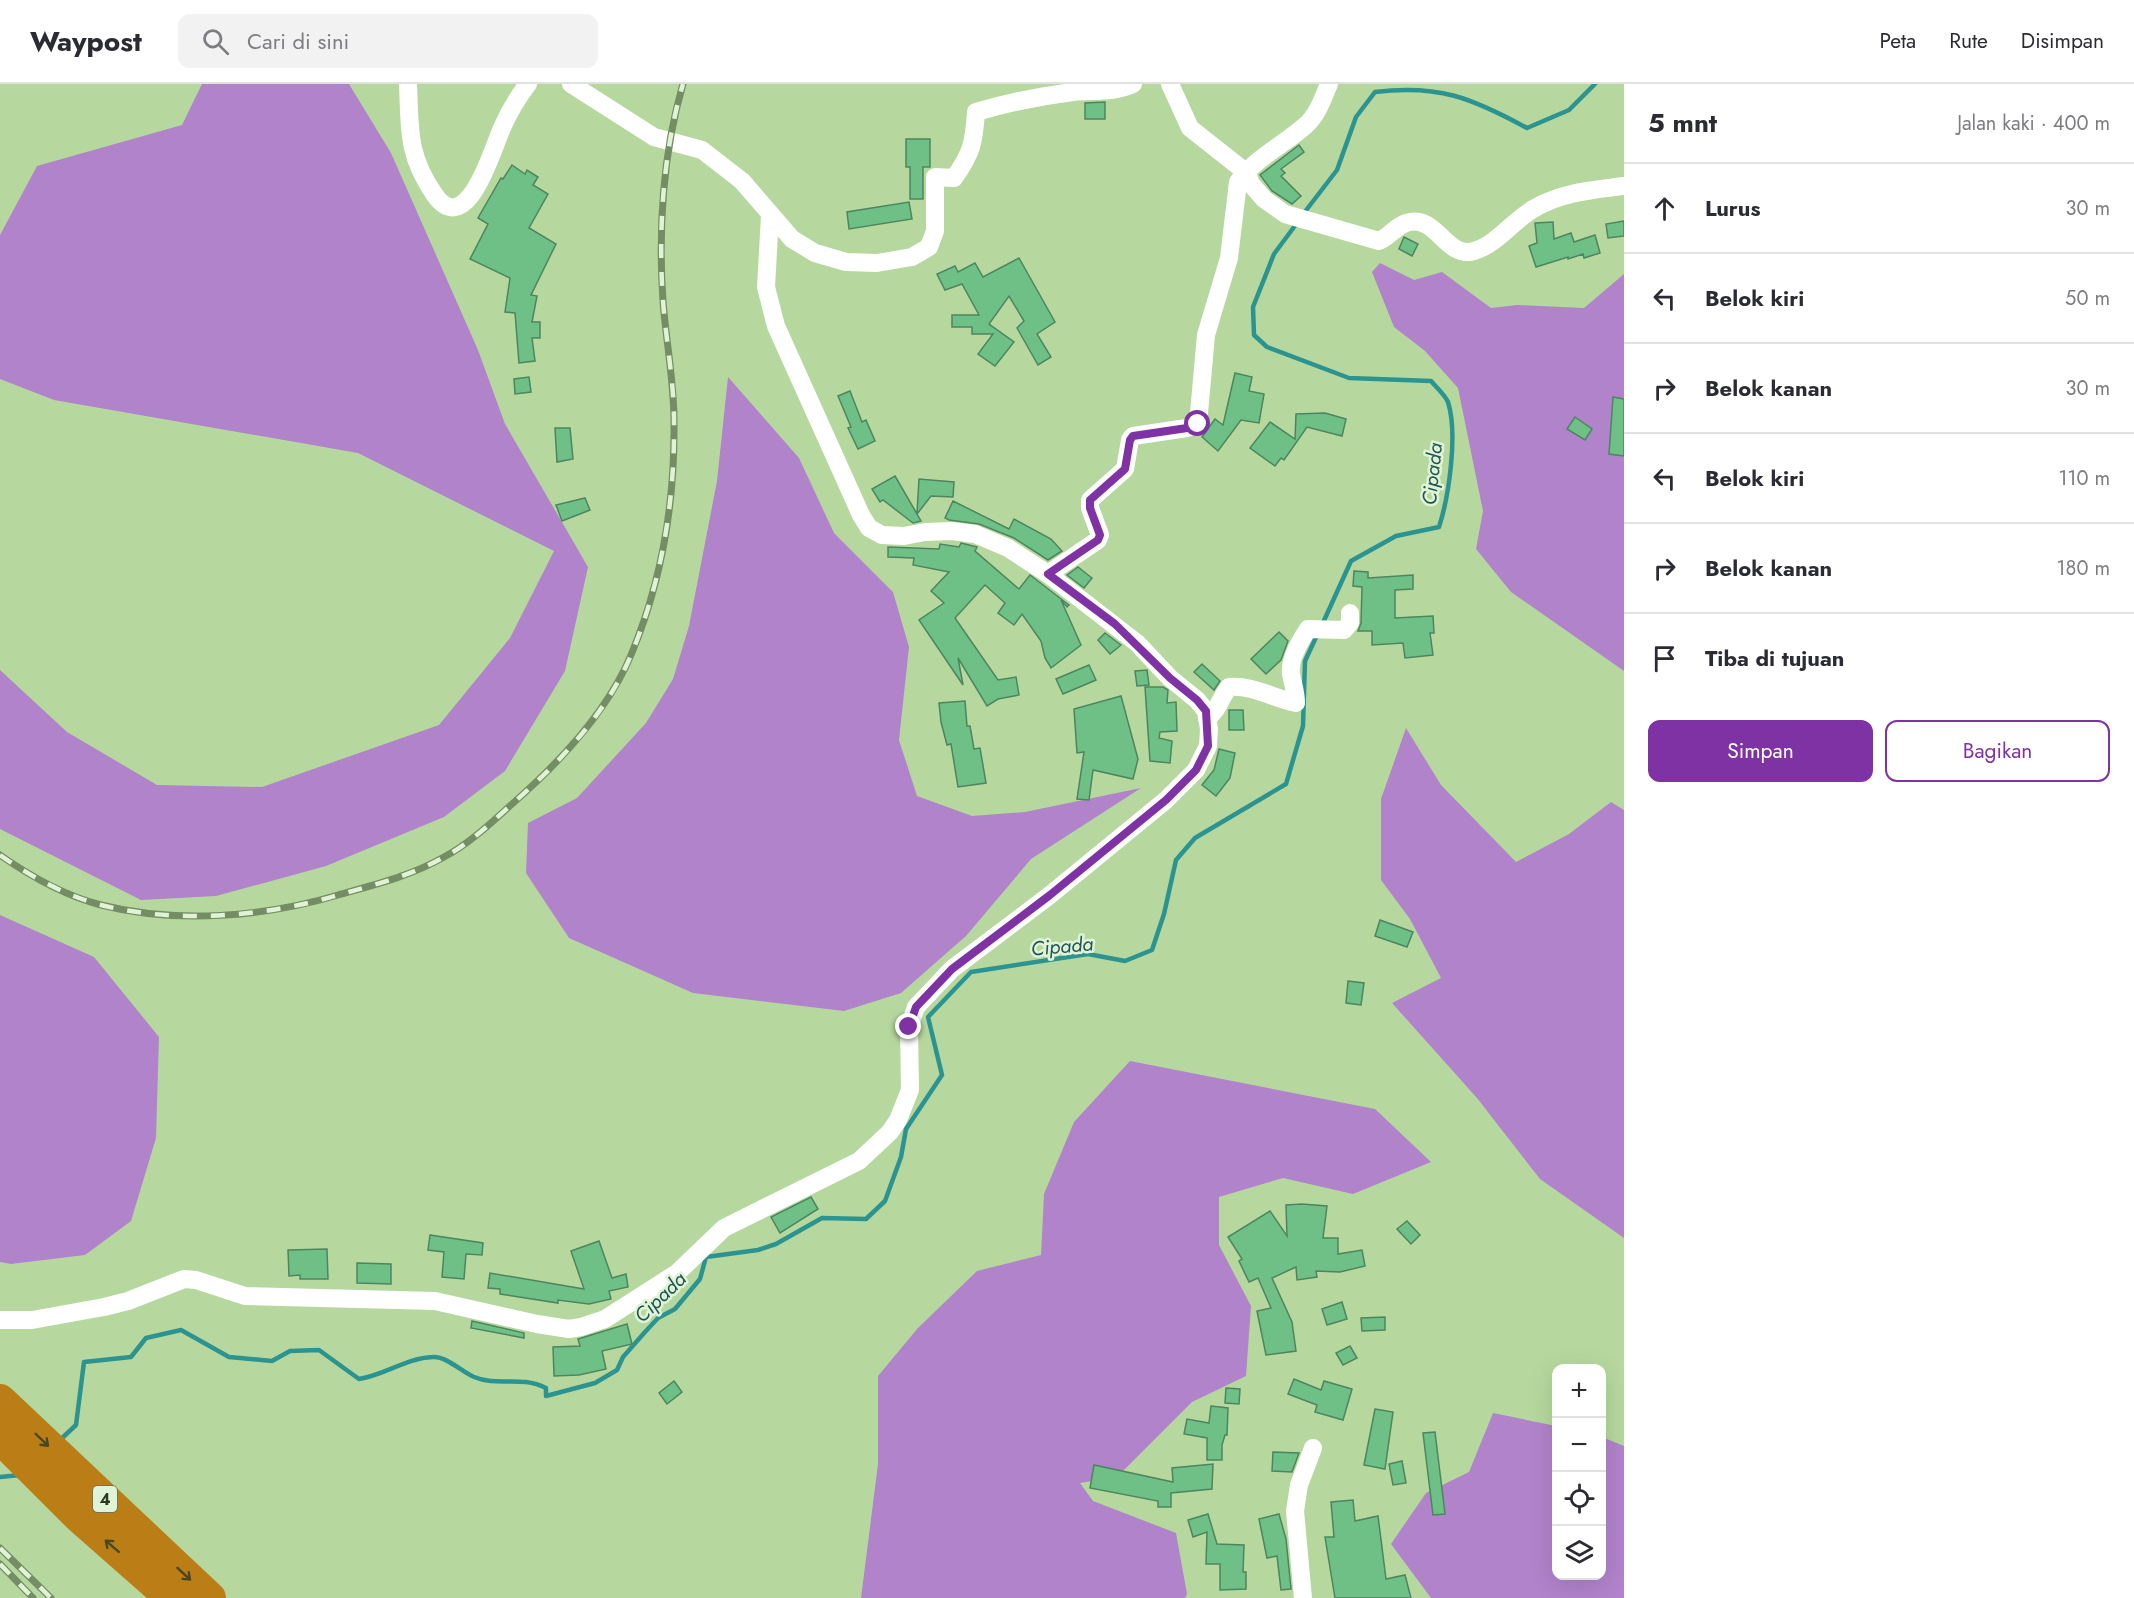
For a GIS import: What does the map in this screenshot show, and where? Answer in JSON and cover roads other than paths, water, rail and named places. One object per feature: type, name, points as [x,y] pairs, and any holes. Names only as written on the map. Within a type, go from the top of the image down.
[{"type":"highway","name":"4","points":[[0,1400],[210,1598]]},
{"type":"highway","name":"4","points":[[0,1438],[79,1517],[171,1598]]},
{"type":"street","points":[[408,84],[410,144],[416,165],[436,196],[443,204],[452,207],[463,203],[475,190],[489,165],[507,118],[528,84]]},
{"type":"street","points":[[571,84],[654,137],[702,150],[742,181],[792,239],[815,253],[846,262],[877,263],[912,257],[929,247],[933,239],[935,177],[954,178],[968,159],[975,139],[976,112],[1004,103],[1073,92],[1105,91],[1133,84]]},
{"type":"street","points":[[1170,84],[1190,128],[1247,173],[1251,184],[1264,199],[1290,216],[1379,242],[1405,224],[1417,221],[1428,224],[1457,249],[1473,251],[1489,242],[1533,208],[1559,196],[1624,186]]},
{"type":"street","points":[[1048,574],[1098,540],[1100,535],[1090,508],[1090,500],[1125,469],[1130,440],[1133,436],[1194,427],[1198,424],[1206,335],[1229,258],[1238,182],[1306,125],[1315,114],[1329,84]]},
{"type":"street","points":[[0,1320],[32,1320],[104,1307],[128,1301],[184,1279],[245,1296],[435,1301],[569,1329],[605,1319],[677,1273],[724,1228],[859,1161],[890,1132],[898,1120],[910,1090],[909,1027],[916,1007],[952,969],[1050,895],[1166,800],[1196,770],[1208,746],[1206,711],[1137,643],[1048,574],[1008,548],[975,534],[925,532],[893,536],[882,535],[869,528],[861,515],[776,326],[766,286],[770,216]]},
{"type":"street","points":[[1207,718],[1216,712],[1222,695],[1229,687],[1240,686],[1260,690],[1296,703],[1297,690],[1291,664],[1303,637],[1310,629],[1344,630],[1350,623],[1350,613]]},
{"type":"street","points":[[1303,1598],[1295,1511],[1299,1485],[1313,1448]]},
{"type":"waterway","name":"Cipada","points":[[1304,213],[1337,170],[1356,117],[1375,92],[1418,90],[1454,96],[1471,101],[1527,128],[1569,110],[1595,84]]},
{"type":"waterway","name":"Cipada","points":[[1297,223],[1274,254],[1253,307],[1254,335],[1267,347],[1349,378],[1431,381],[1448,402],[1452,431],[1449,482],[1439,527],[1396,536],[1351,561],[1322,625]]},
{"type":"waterway","name":"Cipada","points":[[60,1440],[76,1425],[84,1362],[131,1357],[146,1338],[181,1330],[229,1357],[272,1361],[290,1351],[319,1350],[359,1379],[414,1360],[438,1357],[469,1375],[483,1380],[536,1384],[546,1388],[546,1396],[595,1383],[617,1370],[623,1357],[658,1318],[675,1309],[700,1279],[706,1257],[758,1250],[776,1244],[822,1218],[866,1219],[885,1201],[901,1157],[906,1129],[942,1075],[928,1017],[971,972],[1088,954],[1125,961],[1152,950],[1164,914],[1176,860],[1195,838],[1286,784],[1303,726],[1305,661],[1318,633]]},
{"type":"waterway","name":"Cipada","points":[[0,1477],[20,1475]]},
{"type":"railway","points":[[0,855],[36,878],[62,891],[101,905],[130,911],[160,915],[220,915],[251,913],[310,903],[418,870],[462,846],[530,788],[580,736],[609,697],[631,655],[651,598],[665,540],[672,480],[674,421],[663,301],[662,219],[671,137],[683,84]]},
{"type":"railway","points":[[0,1548],[51,1598]]},
{"type":"railway","points":[[0,1564],[33,1598]]}]
